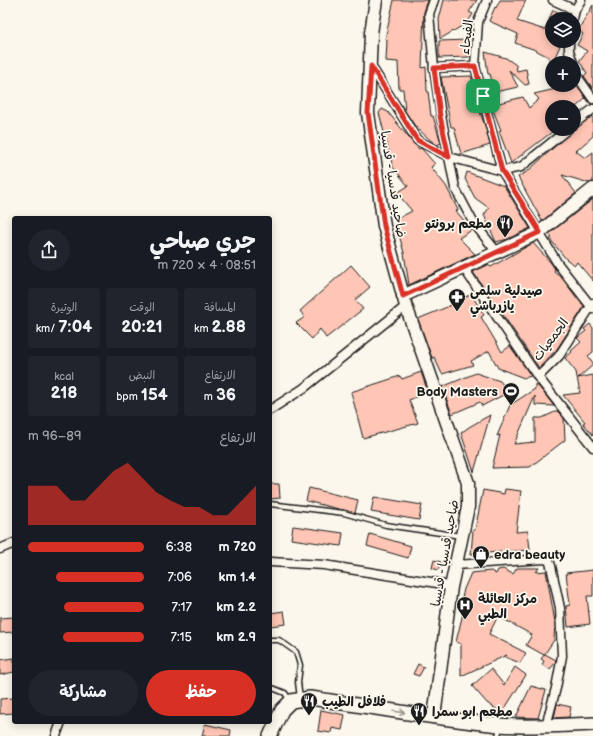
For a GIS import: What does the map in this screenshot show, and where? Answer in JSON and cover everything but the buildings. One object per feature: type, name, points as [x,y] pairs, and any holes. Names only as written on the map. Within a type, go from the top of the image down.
[{"type":"main road","name":"ضاحيد قدسيا - قدسيا","points":[[376,0],[371,33],[371,66],[368,113],[384,226],[404,301],[468,483],[468,507],[452,587],[434,717]]},
{"type":"main road","points":[[404,301],[463,267],[540,232],[593,189]]},
{"type":"main road","points":[[270,736],[282,710],[295,700],[310,698],[434,717],[499,731],[546,726],[593,724]]},
{"type":"street","points":[[434,0],[429,14],[434,68],[440,116],[455,188],[473,222],[496,251]]},
{"type":"street","name":"الفيحاء","points":[[487,0],[478,22],[475,66],[502,171],[540,232]]},
{"type":"street","points":[[553,0],[575,10],[581,0]]},
{"type":"street","points":[[371,66],[417,140],[449,157],[502,171],[521,167],[559,136]]},
{"type":"street","points":[[434,68],[475,66]]},
{"type":"street","points":[[581,82],[593,99]]},
{"type":"street","points":[[581,118],[593,108]]},
{"type":"street","name":"الجمعيات","points":[[463,267],[538,377],[559,356],[592,306],[558,264],[540,232]]},
{"type":"street","points":[[272,409],[304,388],[404,301]]},
{"type":"street","points":[[538,377],[593,447]]},
{"type":"street","points":[[0,549],[12,544]]},
{"type":"street","points":[[456,565],[544,559],[549,560],[560,608],[562,656],[556,688],[546,726]]},
{"type":"street","points":[[272,562],[324,565],[438,583],[452,587]]},
{"type":"street","points":[[56,736],[60,724]]},
{"type":"lane","points":[[272,504],[344,513],[386,525],[462,536]]},
{"type":"lane","points":[[272,640],[279,640],[296,652],[300,665],[295,700],[285,693],[272,688]]},
{"type":"place","name":"مطعم برونتو","points":[[505,238]]},
{"type":"place","name":"صيدلية سلمى يازرباشي","points":[[457,312]]},
{"type":"place","name":"Body Masters","points":[[511,406]]},
{"type":"place","name":"edra beauty","points":[[481,569]]},
{"type":"place","name":"مركز العائلة الطبي","points":[[465,620]]},
{"type":"place","name":"فلافل الطيب","points":[[309,716]]},
{"type":"place","name":"مطعم ابو سمرا","points":[[419,726]]},
{"type":"route","points":[[371,66],[417,140],[449,157],[440,116],[434,68],[475,66],[483,96],[502,171],[540,232],[496,251],[403,296],[384,226],[368,113],[371,66]]}]
